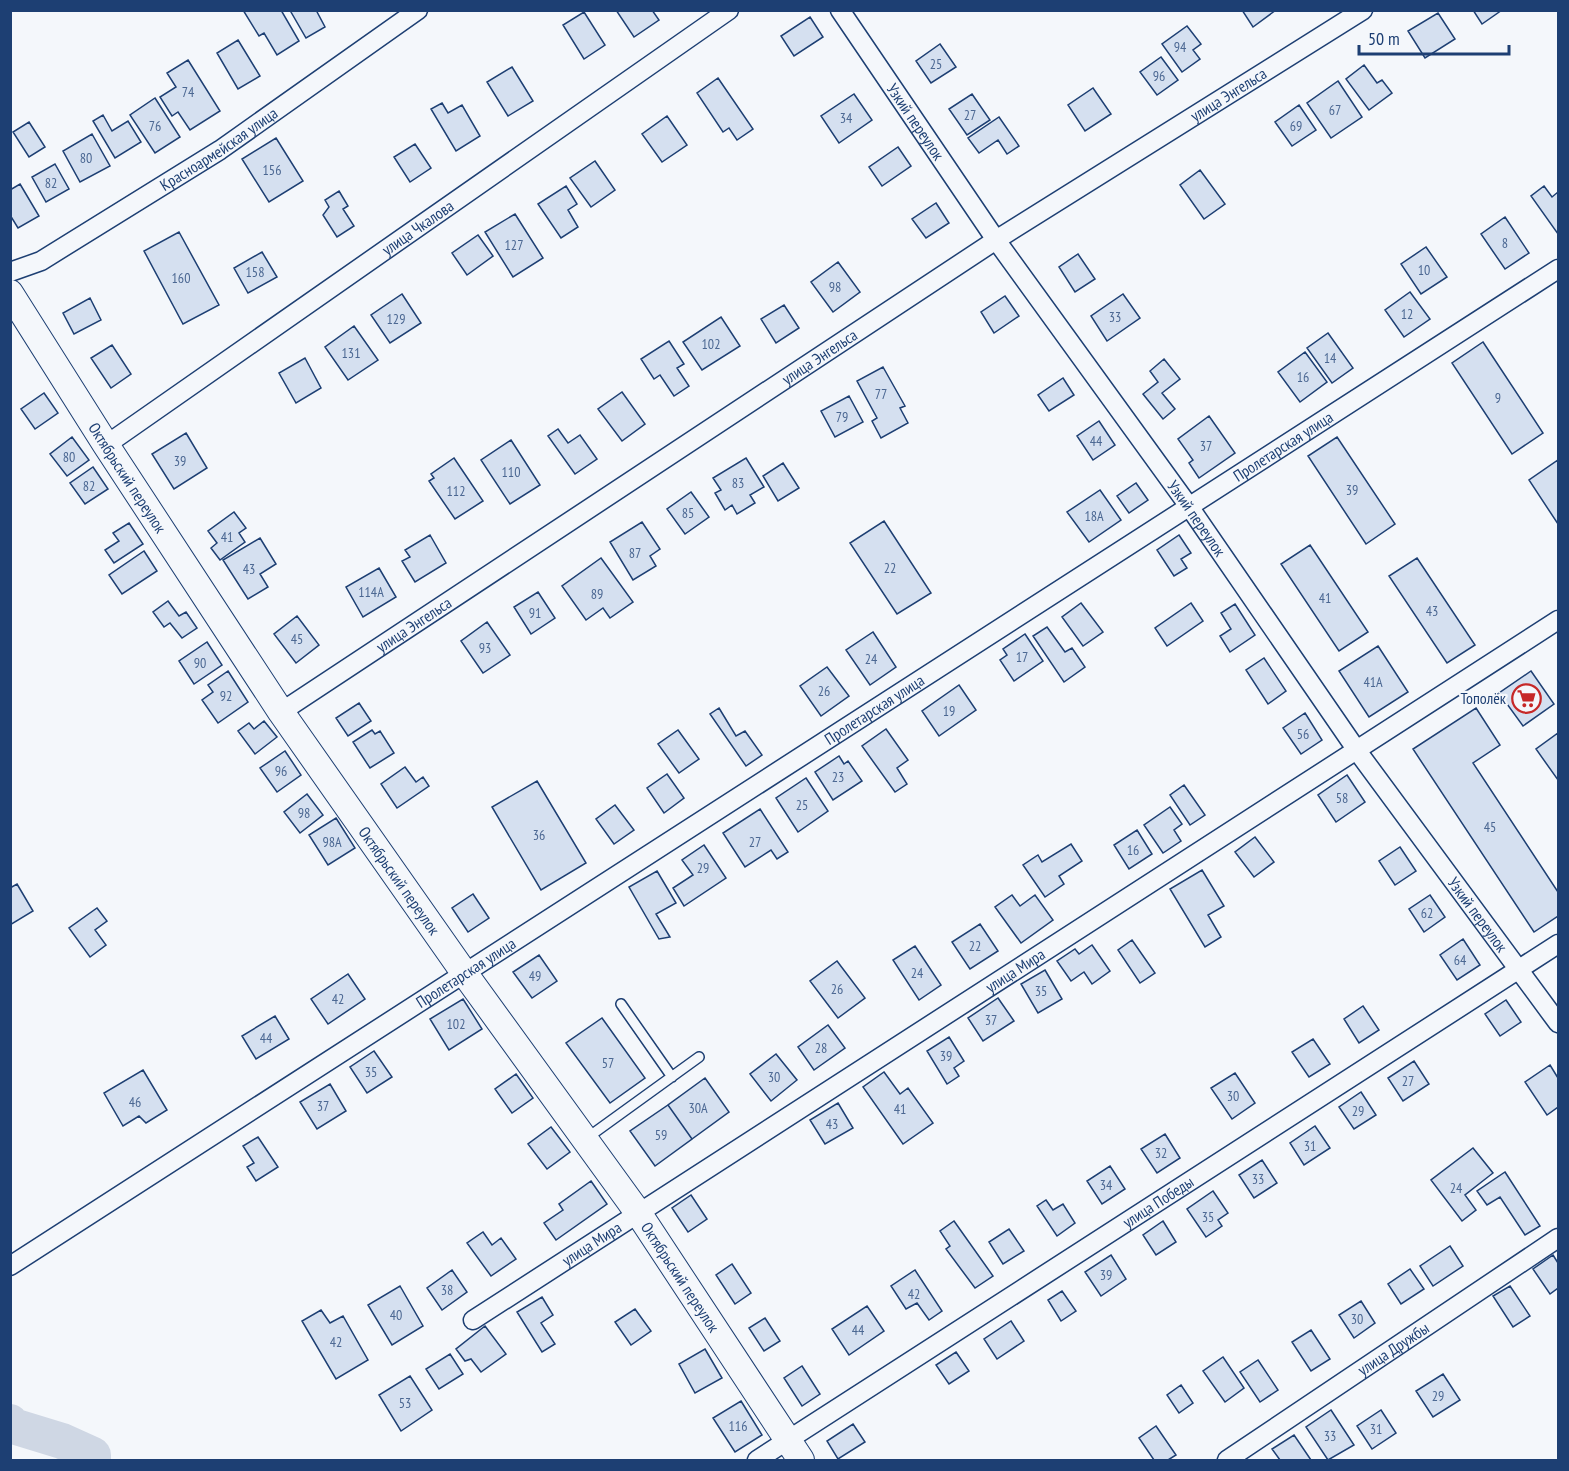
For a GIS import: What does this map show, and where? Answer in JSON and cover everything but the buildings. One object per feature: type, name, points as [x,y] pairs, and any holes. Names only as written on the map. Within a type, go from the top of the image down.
[{"type":"street","name":"Красноармейская улица","points":[[10,272],[41,261],[220,150],[418,10]]},
{"type":"street","name":"улица Чкалова","points":[[106,445],[729,10]]},
{"type":"street","name":"Узкий переулок","points":[[840,10],[996,240],[1188,505],[1358,752],[1558,1023]]},
{"type":"street","name":"улица Энгельса","points":[[281,712],[996,240],[1363,10]]},
{"type":"street","name":"Пролетарская улица","points":[[11,1266],[1188,505],[1558,269]]},
{"type":"street","name":"Октябрьский переулок","points":[[10,293],[106,445],[281,712],[465,974],[639,1214],[794,1450]]},
{"type":"street","name":"улица Мира","points":[[473,1320],[1358,752],[1558,620]]},
{"type":"street","name":"улица Победы","points":[[757,1461],[794,1450],[1558,944]]},
{"type":"street","name":"улица Дружбы","points":[[1227,1461],[1558,1238]]},
{"type":"lane","points":[[621,1004],[672,1077]]},
{"type":"lane","points":[[585,1139],[699,1057]]},
{"type":"waterway","points":[[10,1422],[13,1426],[62,1441],[93,1455],[93,1460]]},
{"type":"place","name":"Тополёк","points":[[1527,698]]}]
